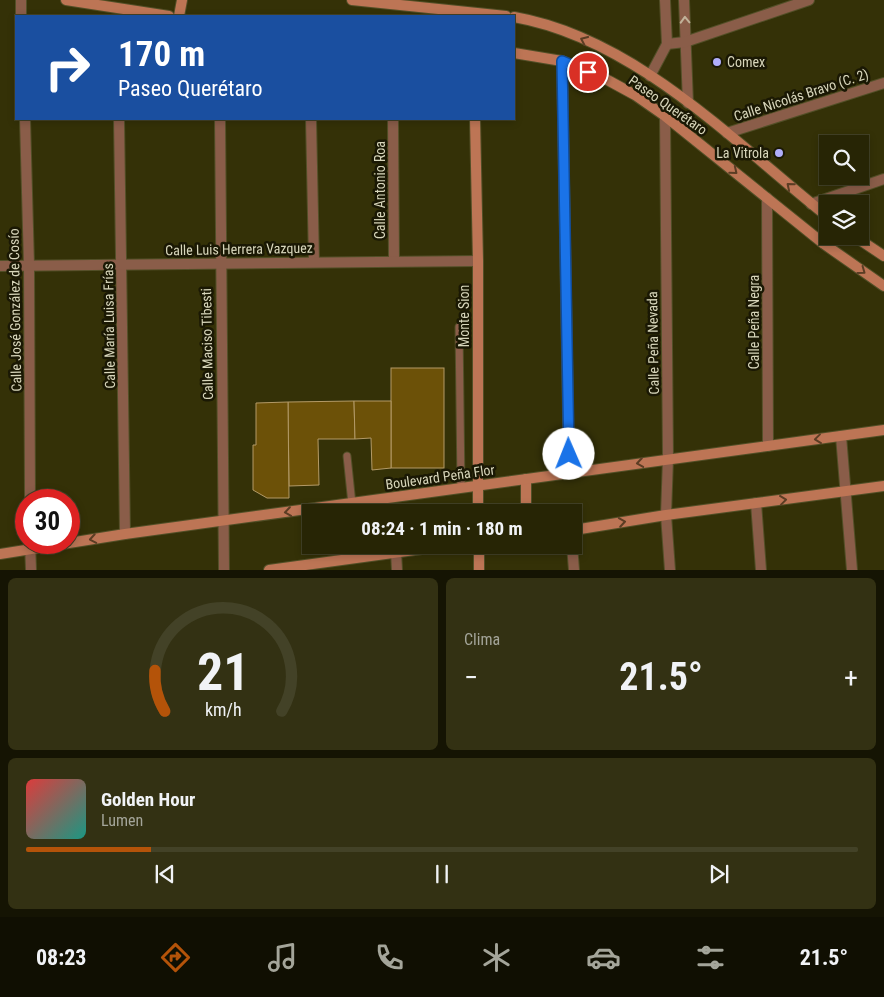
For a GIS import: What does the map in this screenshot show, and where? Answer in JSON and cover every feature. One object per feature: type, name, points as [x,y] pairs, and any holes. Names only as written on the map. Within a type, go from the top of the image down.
[{"type":"main road","points":[[66,0],[118,12],[156,15]]},
{"type":"main road","points":[[179,15],[182,0]]},
{"type":"main road","points":[[352,0],[496,15]]},
{"type":"main road","name":"Paseo Querétaro","points":[[515,18],[531,20],[564,30],[605,49],[650,76],[727,133],[819,210]]},
{"type":"main road","name":"Paseo Querétaro","points":[[515,53],[562,61],[602,77],[635,95],[665,116],[824,244],[884,286]]},
{"type":"main road","name":"Monte Sion","points":[[475,120],[478,261],[478,504]]},
{"type":"main road","points":[[868,245],[884,256]]},
{"type":"main road","name":"Boulevard Peña Flor","points":[[352,504],[478,484],[569,474],[884,430]]},
{"type":"main road","points":[[526,479],[526,504]]},
{"type":"main road","points":[[582,529],[666,515],[884,486]]},
{"type":"main road","name":"Boulevard Peña Flor","points":[[80,540],[302,511]]},
{"type":"main road","name":"Boulevard Peña Flor","points":[[0,554],[15,550]]},
{"type":"main road","points":[[269,570],[317,566],[385,554]]},
{"type":"main road","points":[[479,554],[479,570]]},
{"type":"street","points":[[21,0],[21,15]]},
{"type":"street","points":[[650,76],[667,44],[665,0]]},
{"type":"street","points":[[684,0],[688,103]]},
{"type":"street","points":[[667,44],[686,42],[809,0]]},
{"type":"street","points":[[562,61],[569,474]]},
{"type":"street","name":"Calle Nicolás Bravo (C. 2)","points":[[727,133],[884,83]]},
{"type":"street","name":"Calle Peña Nevada","points":[[665,116],[668,459],[666,515],[670,570]]},
{"type":"street","name":"Calle José González de Cosío","points":[[24,120],[29,266],[30,489]]},
{"type":"street","name":"Calle María Luisa Frías","points":[[120,120],[125,534]]},
{"type":"street","name":"Calle Maciso Tibesti","points":[[220,120],[224,570]]},
{"type":"street","points":[[311,120],[314,262]]},
{"type":"street","name":"Calle Antonio Roa","points":[[393,120],[394,261]]},
{"type":"street","points":[[811,204],[884,178]]},
{"type":"street","name":"Calle Peña Negra","points":[[767,198],[768,446]]},
{"type":"street","name":"Calle Luis Herrera Vazquez","points":[[0,266],[478,261]]},
{"type":"street","points":[[841,436],[852,570]]},
{"type":"street","points":[[756,503],[761,570]]},
{"type":"street","points":[[30,554],[31,570]]},
{"type":"street","points":[[396,554],[397,570]]},
{"type":"street","points":[[573,554],[574,570]]},
{"type":"lane","points":[[459,326],[461,487]]},
{"type":"lane","points":[[347,456],[352,504]]},
{"type":"building","points":[[391,368],[444,368],[444,468],[391,468]]},
{"type":"building","points":[[354,401],[355,439],[318,439],[319,485],[289,486],[288,402]]},
{"type":"building","points":[[354,401],[391,401],[391,468],[372,470],[371,438],[355,439]]},
{"type":"building","points":[[288,402],[289,498],[267,498],[253,490],[253,445],[256,445],[256,403]]},
{"type":"place","name":"Comex","points":[[717,62]]},
{"type":"place","name":"La Vitrola","points":[[779,153]]},
{"type":"route","points":[[569,454],[562,61],[588,72]]}]
